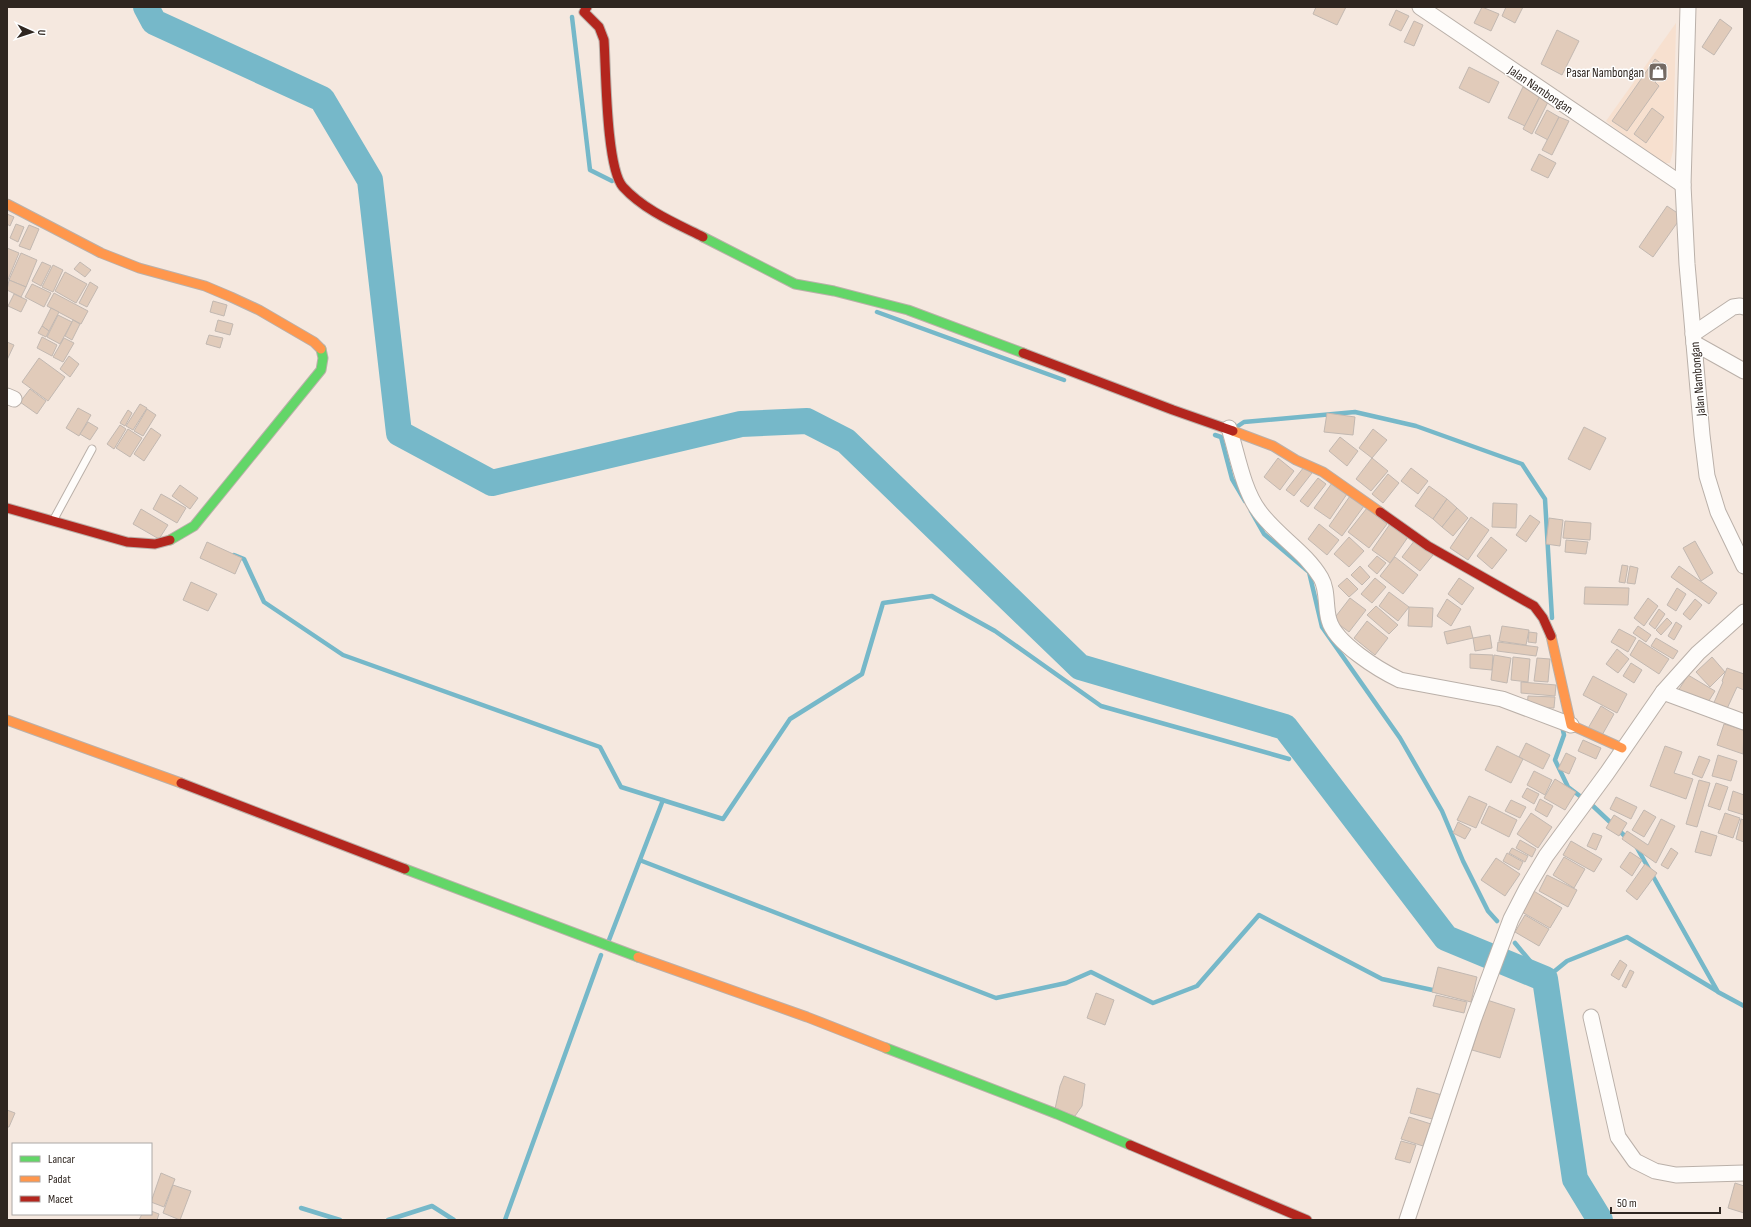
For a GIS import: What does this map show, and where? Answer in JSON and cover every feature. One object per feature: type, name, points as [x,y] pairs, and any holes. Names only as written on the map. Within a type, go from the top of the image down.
[{"type":"street","points":[[587,7],[584,12],[598,24],[604,40],[611,153],[617,178],[623,187],[652,211],[795,284],[848,294],[908,310],[1173,410],[1229,428],[1273,446],[1296,460],[1323,472],[1428,546],[1534,606],[1544,616],[1555,650],[1571,725]]},
{"type":"street","name":"Jalan Nambongan","points":[[1420,7],[1683,184]]},
{"type":"street","name":"Jalan Nambongan","points":[[1688,7],[1683,184],[1694,338],[1707,476],[1718,512],[1744,566]]},
{"type":"street","points":[[7,204],[101,253],[139,268],[205,286],[259,310],[314,342],[321,348],[324,355],[324,362],[321,370],[194,526],[177,538],[160,543],[145,544],[127,542],[7,508]]},
{"type":"street","points":[[1744,307],[1733,307],[1694,338],[1744,372]]},
{"type":"street","points":[[1229,428],[1248,493],[1259,511],[1294,545],[1322,579],[1329,621],[1337,635],[1359,655],[1386,674],[1400,680],[1502,699],[1571,725],[1622,748]]},
{"type":"street","points":[[1407,1220],[1474,1018],[1502,941],[1527,888],[1546,856],[1607,773],[1622,748],[1662,692],[1698,653],[1744,612]]},
{"type":"street","points":[[1662,692],[1744,722]]},
{"type":"street","points":[[7,720],[219,796],[432,880],[630,954],[807,1017],[1057,1114],[1307,1220]]},
{"type":"street","points":[[1591,1017],[1618,1137],[1635,1161],[1655,1171],[1676,1175],[1744,1173]]},
{"type":"lane","points":[[53,521],[92,449]]},
{"type":"shaded area","name":"Pasar Nambongan","points":[[1676,23],[1673,151],[1670,163],[1660,163],[1606,121]]},
{"type":"building","points":[[1316,7],[1346,7],[1337,25],[1313,14]]},
{"type":"building","points":[[1482,7],[1499,14],[1491,31],[1474,23]]},
{"type":"building","points":[[1506,7],[1523,7],[1515,23],[1502,16]]},
{"type":"building","points":[[1396,10],[1409,16],[1401,31],[1389,25]]},
{"type":"building","points":[[1720,19],[1732,28],[1714,55],[1702,47]]},
{"type":"building","points":[[1414,21],[1423,25],[1414,46],[1404,42]]},
{"type":"building","points":[[1557,30],[1579,41],[1562,75],[1541,64]]},
{"type":"building","points":[[1655,59],[1666,67],[1655,82],[1659,86],[1627,131],[1612,121]]},
{"type":"building","points":[[1469,67],[1499,82],[1489,103],[1459,88]]},
{"type":"building","points":[[1523,87],[1540,96],[1525,126],[1508,118]]},
{"type":"building","points":[[1540,96],[1549,100],[1532,134],[1523,129]]},
{"type":"building","points":[[1652,108],[1664,117],[1646,143],[1634,134]]},
{"type":"building","points":[[1547,110],[1559,117],[1548,140],[1535,133]]},
{"type":"building","points":[[1559,117],[1569,121],[1552,155],[1542,150]]},
{"type":"building","points":[[1539,154],[1556,163],[1548,178],[1531,170]]},
{"type":"building","points":[[1667,206],[1682,216],[1653,257],[1639,247]]},
{"type":"building","points":[[7,214],[14,217],[10,226],[7,224]]},
{"type":"building","points":[[16,224],[24,227],[18,242],[10,238]]},
{"type":"building","points":[[29,225],[39,229],[30,250],[19,246]]},
{"type":"building","points":[[7,248],[19,253],[7,282]]},
{"type":"building","points":[[21,253],[37,260],[26,287],[9,280]]},
{"type":"building","points":[[42,262],[51,266],[41,286],[32,281]]},
{"type":"building","points":[[80,262],[91,270],[85,277],[74,269]]},
{"type":"building","points":[[53,265],[63,270],[53,292],[42,287]]},
{"type":"building","points":[[65,272],[87,284],[76,303],[55,291]]},
{"type":"building","points":[[9,280],[26,287],[21,297],[7,290]]},
{"type":"building","points":[[90,282],[98,287],[87,307],[79,303]]},
{"type":"building","points":[[32,284],[51,293],[44,307],[25,297]]},
{"type":"building","points":[[54,293],[88,311],[81,324],[47,306]]},
{"type":"building","points":[[14,294],[27,300],[21,312],[8,306]]},
{"type":"building","points":[[213,301],[227,305],[224,316],[210,312]]},
{"type":"building","points":[[51,308],[59,312],[49,331],[42,326]]},
{"type":"building","points":[[58,315],[72,322],[60,344],[47,337]]},
{"type":"building","points":[[73,320],[80,324],[72,340],[65,336]]},
{"type":"building","points":[[218,320],[233,324],[230,335],[215,331]]},
{"type":"building","points":[[42,326],[49,331],[46,337],[38,333]]},
{"type":"building","points":[[209,335],[223,338],[220,348],[206,344]]},
{"type":"building","points":[[42,337],[57,345],[52,356],[37,348]]},
{"type":"building","points":[[64,338],[74,343],[63,362],[53,357]]},
{"type":"building","points":[[7,342],[14,345],[7,360]]},
{"type":"building","points":[[69,356],[79,364],[70,377],[60,369]]},
{"type":"building","points":[[39,358],[65,377],[48,401],[22,382]]},
{"type":"building","points":[[30,389],[46,401],[37,414],[20,402]]},
{"type":"building","points":[[140,404],[147,408],[133,430],[126,426]]},
{"type":"building","points":[[78,408],[91,415],[79,436],[66,428]]},
{"type":"building","points":[[147,409],[156,415],[143,436],[134,431]]},
{"type":"building","points":[[128,410],[132,413],[125,426],[120,423]]},
{"type":"building","points":[[1327,413],[1355,417],[1353,435],[1324,432]]},
{"type":"building","points":[[88,422],[98,428],[90,440],[80,434]]},
{"type":"building","points":[[120,425],[126,429],[114,449],[107,444]]},
{"type":"building","points":[[1584,427],[1606,438],[1590,470],[1568,459]]},
{"type":"building","points":[[151,428],[161,435],[144,461],[134,454]]},
{"type":"building","points":[[128,429],[142,438],[130,457],[116,448]]},
{"type":"building","points":[[1373,429],[1387,440],[1372,458],[1359,448]]},
{"type":"building","points":[[1340,437],[1358,451],[1347,466],[1329,451]]},
{"type":"building","points":[[1278,458],[1294,471],[1280,490],[1264,477]]},
{"type":"building","points":[[1372,458],[1388,471],[1371,491],[1356,479]]},
{"type":"building","points":[[1304,467],[1312,473],[1294,496],[1286,490]]},
{"type":"building","points":[[1411,468],[1428,481],[1418,494],[1401,481]]},
{"type":"building","points":[[1388,474],[1399,483],[1383,503],[1372,494]]},
{"type":"building","points":[[1318,478],[1326,484],[1308,507],[1300,501]]},
{"type":"building","points":[[1332,483],[1347,494],[1330,519],[1314,508]]},
{"type":"building","points":[[180,485],[198,498],[190,509],[172,496]]},
{"type":"building","points":[[1429,486],[1447,499],[1433,519],[1415,506]]},
{"type":"building","points":[[161,494],[186,508],[177,523],[153,509]]},
{"type":"building","points":[[1350,496],[1364,506],[1342,536],[1329,526]]},
{"type":"building","points":[[1447,499],[1457,508],[1442,527],[1433,519]]},
{"type":"building","points":[[1493,503],[1517,504],[1516,528],[1492,527]]},
{"type":"building","points":[[1367,508],[1387,524],[1369,548],[1348,532]]},
{"type":"building","points":[[1457,508],[1468,518],[1453,536],[1442,527]]},
{"type":"building","points":[[141,509],[168,525],[159,539],[133,524]]},
{"type":"building","points":[[1530,515],[1540,522],[1526,542],[1516,535]]},
{"type":"building","points":[[1471,517],[1489,530],[1468,560],[1450,548]]},
{"type":"building","points":[[1549,518],[1563,520],[1560,546],[1546,544]]},
{"type":"building","points":[[1565,521],[1591,523],[1590,540],[1563,538]]},
{"type":"building","points":[[1319,524],[1339,540],[1327,555],[1308,539]]},
{"type":"building","points":[[1390,524],[1408,537],[1390,563],[1372,550]]},
{"type":"building","points":[[1349,537],[1364,551],[1349,567],[1334,554]]},
{"type":"building","points":[[1491,537],[1507,550],[1492,569],[1477,556]]},
{"type":"building","points":[[1415,540],[1433,555],[1420,571],[1402,557]]},
{"type":"building","points":[[1566,540],[1588,542],[1586,554],[1565,552]]},
{"type":"building","points":[[1695,541],[1713,573],[1701,581],[1683,548]]},
{"type":"building","points":[[207,542],[242,558],[235,574],[200,558]]},
{"type":"building","points":[[1377,556],[1386,563],[1377,574],[1368,566]]},
{"type":"building","points":[[1395,557],[1418,575],[1403,594],[1380,576]]},
{"type":"building","points":[[1622,565],[1628,566],[1625,583],[1619,582]]},
{"type":"building","points":[[1360,566],[1370,577],[1362,585],[1351,575]]},
{"type":"building","points":[[1630,566],[1638,568],[1635,584],[1627,583]]},
{"type":"building","points":[[1679,566],[1717,593],[1709,604],[1671,577]]},
{"type":"building","points":[[1347,578],[1358,589],[1349,597],[1338,586]]},
{"type":"building","points":[[1375,578],[1386,587],[1372,603],[1361,594]]},
{"type":"building","points":[[1459,578],[1474,588],[1462,605],[1448,594]]},
{"type":"building","points":[[191,582],[217,594],[208,611],[183,600]]},
{"type":"building","points":[[1585,587],[1629,588],[1628,605],[1584,604]]},
{"type":"building","points":[[1677,588],[1686,594],[1676,611],[1667,605]]},
{"type":"building","points":[[1389,592],[1409,607],[1398,621],[1379,606]]},
{"type":"building","points":[[1350,598],[1366,610],[1349,632],[1333,620]]},
{"type":"building","points":[[1648,598],[1658,606],[1644,626],[1634,618]]},
{"type":"building","points":[[1447,599],[1461,609],[1451,626],[1437,616]]},
{"type":"building","points":[[1695,599],[1702,605],[1690,620],[1683,614]]},
{"type":"building","points":[[1376,606],[1398,625],[1389,634],[1367,615]]},
{"type":"building","points":[[1409,607],[1433,608],[1432,627],[1408,626]]},
{"type":"building","points":[[1659,609],[1665,614],[1655,629],[1649,624]]},
{"type":"building","points":[[1667,618],[1672,623],[1661,635],[1656,630]]},
{"type":"building","points":[[1367,621],[1388,638],[1375,655],[1354,638]]},
{"type":"building","points":[[1676,622],[1682,626],[1674,640],[1668,636]]},
{"type":"building","points":[[1470,626],[1473,638],[1447,644],[1444,632]]},
{"type":"building","points":[[1502,626],[1529,630],[1526,645],[1499,641]]},
{"type":"building","points":[[1638,626],[1651,635],[1646,642],[1633,633]]},
{"type":"building","points":[[1619,629],[1636,638],[1628,652],[1611,642]]},
{"type":"building","points":[[1529,632],[1537,633],[1536,643],[1528,642]]},
{"type":"building","points":[[1490,635],[1492,648],[1475,651],[1473,638]]},
{"type":"building","points":[[1656,638],[1678,651],[1673,659],[1651,646]]},
{"type":"building","points":[[1639,640],[1669,659],[1659,674],[1630,655]]},
{"type":"building","points":[[1498,642],[1538,647],[1536,656],[1497,651]]},
{"type":"building","points":[[1617,649],[1629,659],[1618,673],[1606,664]]},
{"type":"building","points":[[1470,654],[1493,655],[1492,670],[1470,668]]},
{"type":"building","points":[[1494,655],[1511,658],[1507,683],[1491,680]]},
{"type":"building","points":[[1513,657],[1530,659],[1528,682],[1511,680]]},
{"type":"building","points":[[1712,657],[1725,672],[1710,687],[1696,672]]},
{"type":"building","points":[[1537,658],[1550,659],[1548,682],[1534,681]]},
{"type":"building","points":[[1631,663],[1642,670],[1634,683],[1623,676]]},
{"type":"building","points":[[1727,668],[1744,674],[1744,690],[1737,687],[1725,713],[1712,707],[1723,682],[1722,681]]},
{"type":"building","points":[[1688,675],[1715,691],[1705,707],[1678,691]]},
{"type":"building","points":[[1593,676],[1627,694],[1617,713],[1583,695]]},
{"type":"building","points":[[1521,682],[1556,685],[1555,696],[1521,693]]},
{"type":"building","points":[[1528,696],[1555,697],[1554,708],[1527,707]]},
{"type":"building","points":[[1601,706],[1614,714],[1601,737],[1587,730]]},
{"type":"building","points":[[1724,724],[1744,730],[1743,754],[1717,745]]},
{"type":"building","points":[[1583,740],[1601,748],[1596,759],[1578,751]]},
{"type":"building","points":[[1526,743],[1550,755],[1543,769],[1519,757]]},
{"type":"building","points":[[1497,746],[1523,759],[1511,783],[1485,770]]},
{"type":"building","points":[[1665,746],[1682,752],[1674,773],[1693,779],[1686,799],[1650,786]]},
{"type":"building","points":[[1566,753],[1576,758],[1569,774],[1558,769]]},
{"type":"building","points":[[1718,755],[1737,761],[1731,781],[1712,776]]},
{"type":"building","points":[[1699,756],[1710,760],[1702,778],[1692,774]]},
{"type":"building","points":[[1534,771],[1552,780],[1545,795],[1527,785]]},
{"type":"building","points":[[1555,779],[1576,792],[1565,810],[1544,798]]},
{"type":"building","points":[[1699,780],[1710,783],[1697,827],[1686,824]]},
{"type":"building","points":[[1716,783],[1728,787],[1720,810],[1708,806]]},
{"type":"building","points":[[1527,788],[1539,794],[1534,804],[1522,797]]},
{"type":"building","points":[[1733,791],[1744,795],[1744,815],[1728,810]]},
{"type":"building","points":[[1469,796],[1487,804],[1476,828],[1457,820]]},
{"type":"building","points":[[1616,797],[1637,807],[1631,819],[1610,809]]},
{"type":"building","points":[[1540,799],[1553,806],[1547,817],[1535,810]]},
{"type":"building","points":[[1511,800],[1526,807],[1520,818],[1505,811]]},
{"type":"building","points":[[1489,806],[1517,820],[1509,837],[1481,823]]},
{"type":"building","points":[[1644,810],[1656,817],[1644,837],[1632,830]]},
{"type":"building","points":[[1531,813],[1552,827],[1538,848],[1517,834]]},
{"type":"building","points":[[1725,813],[1740,818],[1733,838],[1718,833]]},
{"type":"building","points":[[1614,815],[1627,823],[1619,836],[1606,828]]},
{"type":"building","points":[[1661,819],[1675,826],[1656,863],[1622,839],[1627,831],[1648,845]]},
{"type":"building","points":[[1741,819],[1744,820],[1744,842],[1736,839]]},
{"type":"building","points":[[1458,822],[1471,829],[1465,839],[1453,833]]},
{"type":"building","points":[[1701,831],[1717,836],[1711,856],[1695,852]]},
{"type":"building","points":[[1593,833],[1602,836],[1596,850],[1587,846]]},
{"type":"building","points":[[1520,840],[1536,849],[1532,857],[1516,848]]},
{"type":"building","points":[[1571,841],[1602,859],[1594,872],[1563,855]]},
{"type":"building","points":[[1512,848],[1528,856],[1525,862],[1509,853]]},
{"type":"building","points":[[1671,848],[1678,853],[1668,869],[1661,865]]},
{"type":"building","points":[[1630,852],[1642,860],[1632,876],[1620,867]]},
{"type":"building","points":[[1507,853],[1523,862],[1519,870],[1503,861]]},
{"type":"building","points":[[1564,857],[1585,869],[1574,888],[1553,875]]},
{"type":"building","points":[[1496,858],[1520,874],[1505,896],[1481,880]]},
{"type":"building","points":[[1645,864],[1657,873],[1637,900],[1626,891]]},
{"type":"building","points":[[1547,875],[1577,890],[1568,907],[1539,891]]},
{"type":"building","points":[[1532,890],[1562,908],[1550,928],[1520,911]]},
{"type":"building","points":[[1525,915],[1549,929],[1539,946],[1515,932]]},
{"type":"building","points":[[1620,960],[1627,965],[1619,980],[1611,975]]},
{"type":"building","points":[[1438,967],[1477,977],[1471,1002],[1432,992]]},
{"type":"building","points":[[1630,970],[1634,972],[1626,988],[1622,986]]},
{"type":"building","points":[[1096,993],[1114,1000],[1105,1025],[1087,1018]]},
{"type":"building","points":[[1436,995],[1467,1002],[1464,1013],[1433,1006]]},
{"type":"building","points":[[1487,1000],[1515,1009],[1500,1058],[1472,1050]]},
{"type":"building","points":[[1064,1076],[1085,1084],[1082,1106],[1075,1116],[1055,1109],[1060,1086]]},
{"type":"building","points":[[1417,1088],[1442,1095],[1436,1120],[1410,1113]]},
{"type":"building","points":[[7,1110],[15,1113],[9,1127],[7,1127]]},
{"type":"building","points":[[1409,1117],[1431,1124],[1423,1146],[1401,1139]]},
{"type":"building","points":[[1401,1141],[1416,1145],[1410,1163],[1395,1159]]},
{"type":"building","points":[[161,1173],[175,1179],[164,1207],[152,1202]]},
{"type":"building","points":[[1735,1183],[1744,1186],[1744,1213],[1728,1208]]},
{"type":"building","points":[[173,1185],[191,1191],[180,1220],[163,1213]]},
{"type":"building","points":[[152,1211],[159,1214],[157,1220],[139,1220],[142,1215],[152,1215]]},
{"type":"waterway","points":[[146,7],[154,22],[322,99],[370,180],[399,433],[492,483],[741,424],[807,421],[846,441],[1080,667],[1285,727],[1446,938],[1545,979],[1575,1179],[1600,1220]]},
{"type":"waterway","points":[[572,17],[590,170],[612,181]]},
{"type":"waterway","points":[[877,312],[1064,380]]},
{"type":"waterway","points":[[1238,426],[1244,422],[1355,412],[1416,426],[1522,464],[1545,499],[1552,618]]},
{"type":"waterway","points":[[1215,435],[1221,437],[1232,479],[1245,501]]},
{"type":"waterway","points":[[1251,511],[1264,534],[1309,572],[1322,627],[1400,738],[1442,811],[1463,861],[1488,911],[1497,921]]},
{"type":"waterway","points":[[234,555],[244,559],[264,602],[343,655],[600,747],[621,787],[723,819],[790,719],[862,674],[883,603],[932,596],[995,631],[1101,706],[1289,759]]},
{"type":"waterway","points":[[1562,726],[1564,735],[1555,760],[1568,787],[1593,806],[1628,839]]},
{"type":"waterway","points":[[609,940],[663,800]]},
{"type":"waterway","points":[[1636,846],[1718,992],[1744,1006]]},
{"type":"waterway","points":[[642,861],[996,998],[1066,983],[1091,972],[1153,1003],[1197,986],[1259,915],[1382,979],[1437,991]]},
{"type":"waterway","points":[[1515,943],[1545,979],[1567,961],[1627,937],[1717,991]]},
{"type":"waterway","points":[[505,1220],[601,955]]},
{"type":"waterway","points":[[388,1220],[432,1206],[454,1220]]},
{"type":"waterway","points":[[301,1208],[340,1220]]},
{"type":"traffic: fast","points":[[703,237],[795,284],[834,291],[908,310],[1023,353]]},
{"type":"traffic: fast","points":[[170,540],[194,526],[321,370],[323,358],[321,349]]},
{"type":"traffic: fast","points":[[405,869],[638,957]]},
{"type":"traffic: fast","points":[[886,1048],[1057,1114],[1130,1145]]},
{"type":"traffic: slow","points":[[7,204],[101,253],[139,268],[205,286],[231,297],[259,310],[314,342],[321,349]]},
{"type":"traffic: slow","points":[[1233,431],[1273,446],[1296,460],[1323,472],[1380,512]]},
{"type":"traffic: slow","points":[[1551,636],[1571,725],[1622,748]]},
{"type":"traffic: slow","points":[[7,720],[181,783]]},
{"type":"traffic: slow","points":[[638,957],[807,1017],[886,1048]]},
{"type":"traffic: jam","points":[[587,7],[584,12],[599,27],[604,40],[606,94],[610,140],[617,176],[623,187],[640,203],[703,237]]},
{"type":"traffic: jam","points":[[1023,353],[1173,410],[1233,431]]},
{"type":"traffic: jam","points":[[7,508],[127,542],[155,544],[170,540]]},
{"type":"traffic: jam","points":[[1380,512],[1428,546],[1534,606],[1543,618],[1551,636]]},
{"type":"traffic: jam","points":[[181,783],[405,869]]},
{"type":"traffic: jam","points":[[1130,1145],[1307,1220]]},
{"type":"place","name":"Pasar Nambongan","points":[[1658,72]]}]
